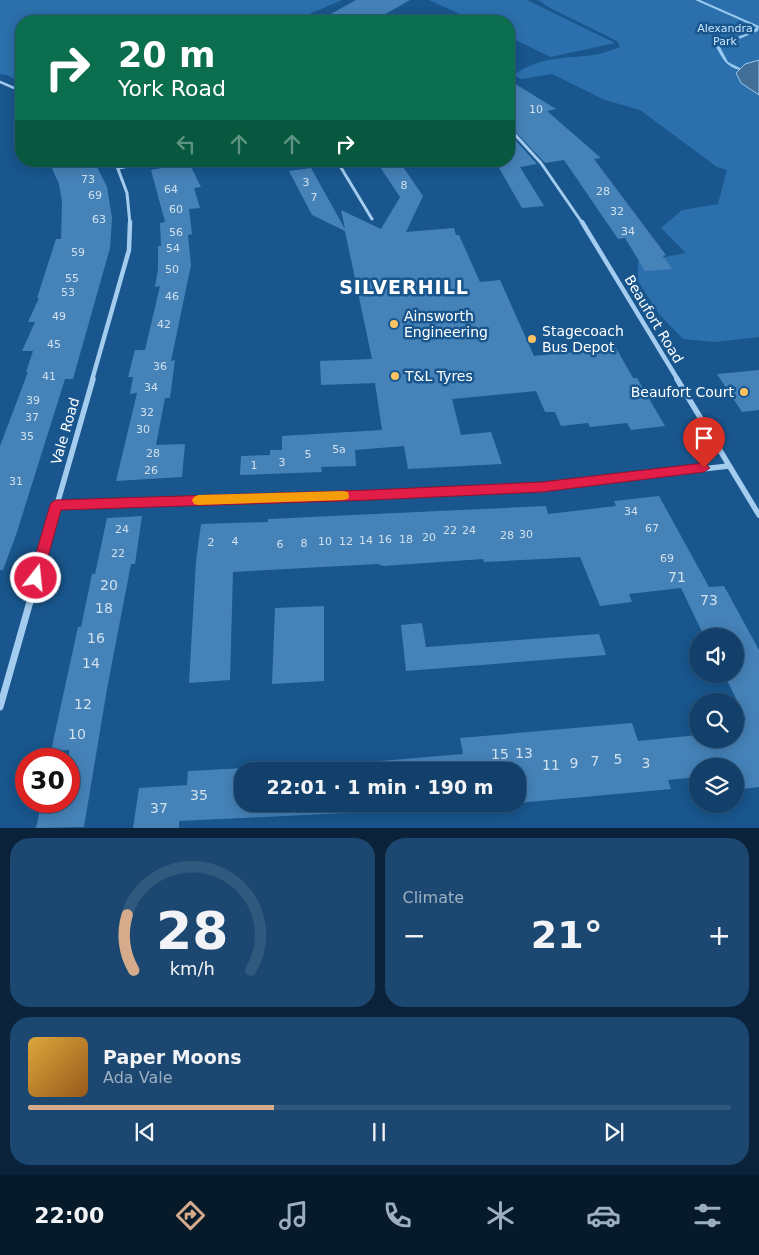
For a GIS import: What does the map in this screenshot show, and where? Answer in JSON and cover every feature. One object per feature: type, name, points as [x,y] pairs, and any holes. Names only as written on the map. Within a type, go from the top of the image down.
[{"type":"street","points":[[0,82],[15,88]]},
{"type":"street","name":"Beaufort Road","points":[[515,135],[541,163],[582,222],[759,515]]},
{"type":"street","points":[[119,168],[124,167]]},
{"type":"street","points":[[341,167],[372,219]]},
{"type":"street","name":"Vale Road","points":[[0,707],[129,250],[129,206],[119,168]]},
{"type":"street","points":[[56,505],[542,487],[729,466]]},
{"type":"green space","points":[[0,0],[342,0],[307,15],[15,15],[15,80],[0,74]]},
{"type":"green space","points":[[429,0],[527,0],[615,43],[551,57],[515,40],[515,15],[462,15]]},
{"type":"green space","name":"Alexandra Park","points":[[538,0],[759,0],[759,337],[715,342],[683,339],[659,314],[638,281],[638,262],[686,253],[661,228],[682,210],[718,204],[727,170],[717,167],[640,110],[605,100],[552,74],[521,79],[515,76],[515,74],[524,69],[543,61],[607,52],[620,47],[617,41],[550,8]]},
{"type":"shaded area","points":[[759,60],[759,95],[741,83],[736,73],[745,64]]},
{"type":"building","points":[[356,0],[410,0],[384,15],[329,15]]},
{"type":"building","points":[[515,84],[556,109],[547,111],[601,158],[594,159],[666,255],[663,256],[672,269],[645,271],[625,238],[618,239],[564,160],[545,163],[515,131]]},
{"type":"building","points":[[515,140],[537,164],[520,167],[544,206],[522,208],[498,167],[515,167]]},
{"type":"building","points":[[51,167],[97,167],[107,187],[112,218],[110,248],[73,379],[65,379],[16,535],[3,570],[0,570],[0,446],[28,372],[26,372],[33,351],[22,351],[35,322],[28,322],[39,298],[37,298],[56,239],[61,239],[62,201],[59,184]]},
{"type":"building","points":[[167,167],[191,167],[201,187],[194,188],[200,208],[189,209],[192,234],[188,235],[191,265],[171,361],[175,360],[170,398],[165,398],[156,445],[185,444],[182,477],[116,481],[137,393],[130,394],[133,377],[128,377],[135,350],[145,350],[160,286],[155,287],[158,269],[158,246],[161,246],[160,223],[165,222],[151,170]]},
{"type":"building","points":[[380,167],[403,167],[423,196],[406,232],[454,228],[480,282],[500,280],[534,356],[616,348],[633,378],[637,378],[665,426],[631,430],[627,423],[590,427],[588,423],[561,426],[555,412],[545,412],[536,391],[452,399],[461,435],[491,432],[502,464],[408,469],[404,446],[355,450],[356,466],[321,467],[322,472],[240,475],[241,456],[270,455],[270,450],[282,450],[282,436],[382,430],[375,383],[321,385],[320,361],[372,359],[345,231],[312,215],[289,171],[311,168],[345,229],[341,210],[381,229],[400,197]]},
{"type":"building","name":"Beaufort Court","points":[[759,370],[759,410],[742,412],[717,374]]},
{"type":"building","points":[[659,496],[709,587],[724,586],[759,650],[759,787],[744,789],[744,758],[689,758],[689,778],[668,780],[671,789],[526,802],[526,762],[361,762],[463,754],[460,738],[632,723],[638,741],[689,736],[689,748],[744,748],[744,719],[746,719],[744,715],[744,693],[733,693],[728,683],[744,683],[744,628],[700,628],[681,588],[629,594],[632,602],[600,606],[580,557],[484,562],[483,559],[383,566],[378,564],[233,572],[230,680],[189,683],[196,561],[201,524],[268,522],[268,519],[546,506],[548,514],[616,506],[614,501]]},
{"type":"building","points":[[142,516],[135,564],[131,564],[107,689],[84,827],[36,828],[39,813],[80,813],[80,748],[52,748],[78,627],[81,627],[92,574],[95,574],[107,518]]},
{"type":"building","points":[[324,606],[324,681],[272,684],[275,608]]},
{"type":"building","points":[[422,623],[426,647],[599,634],[606,655],[406,671],[401,625]]},
{"type":"building","points":[[234,769],[234,812],[366,812],[179,821],[179,828],[133,828],[139,788],[187,785],[188,771]]},
{"type":"waterway","points":[[697,0],[758,27],[757,30],[718,47],[727,63],[739,69]]},
{"type":"slow traffic","points":[[198,500],[343,496]]},
{"type":"place","name":"Ainsworth Engineering","points":[[394,324]]},
{"type":"place","name":"Stagecoach Bus Depot","points":[[532,339]]},
{"type":"place","name":"T&L Tyres","points":[[395,376]]},
{"type":"place","name":"Beaufort Court","points":[[744,392]]},
{"type":"district","name":"SILVERHILL","points":[[404,287]]},
{"type":"route","points":[[36,578],[56,505],[371,495],[542,487],[704,468]]}]
